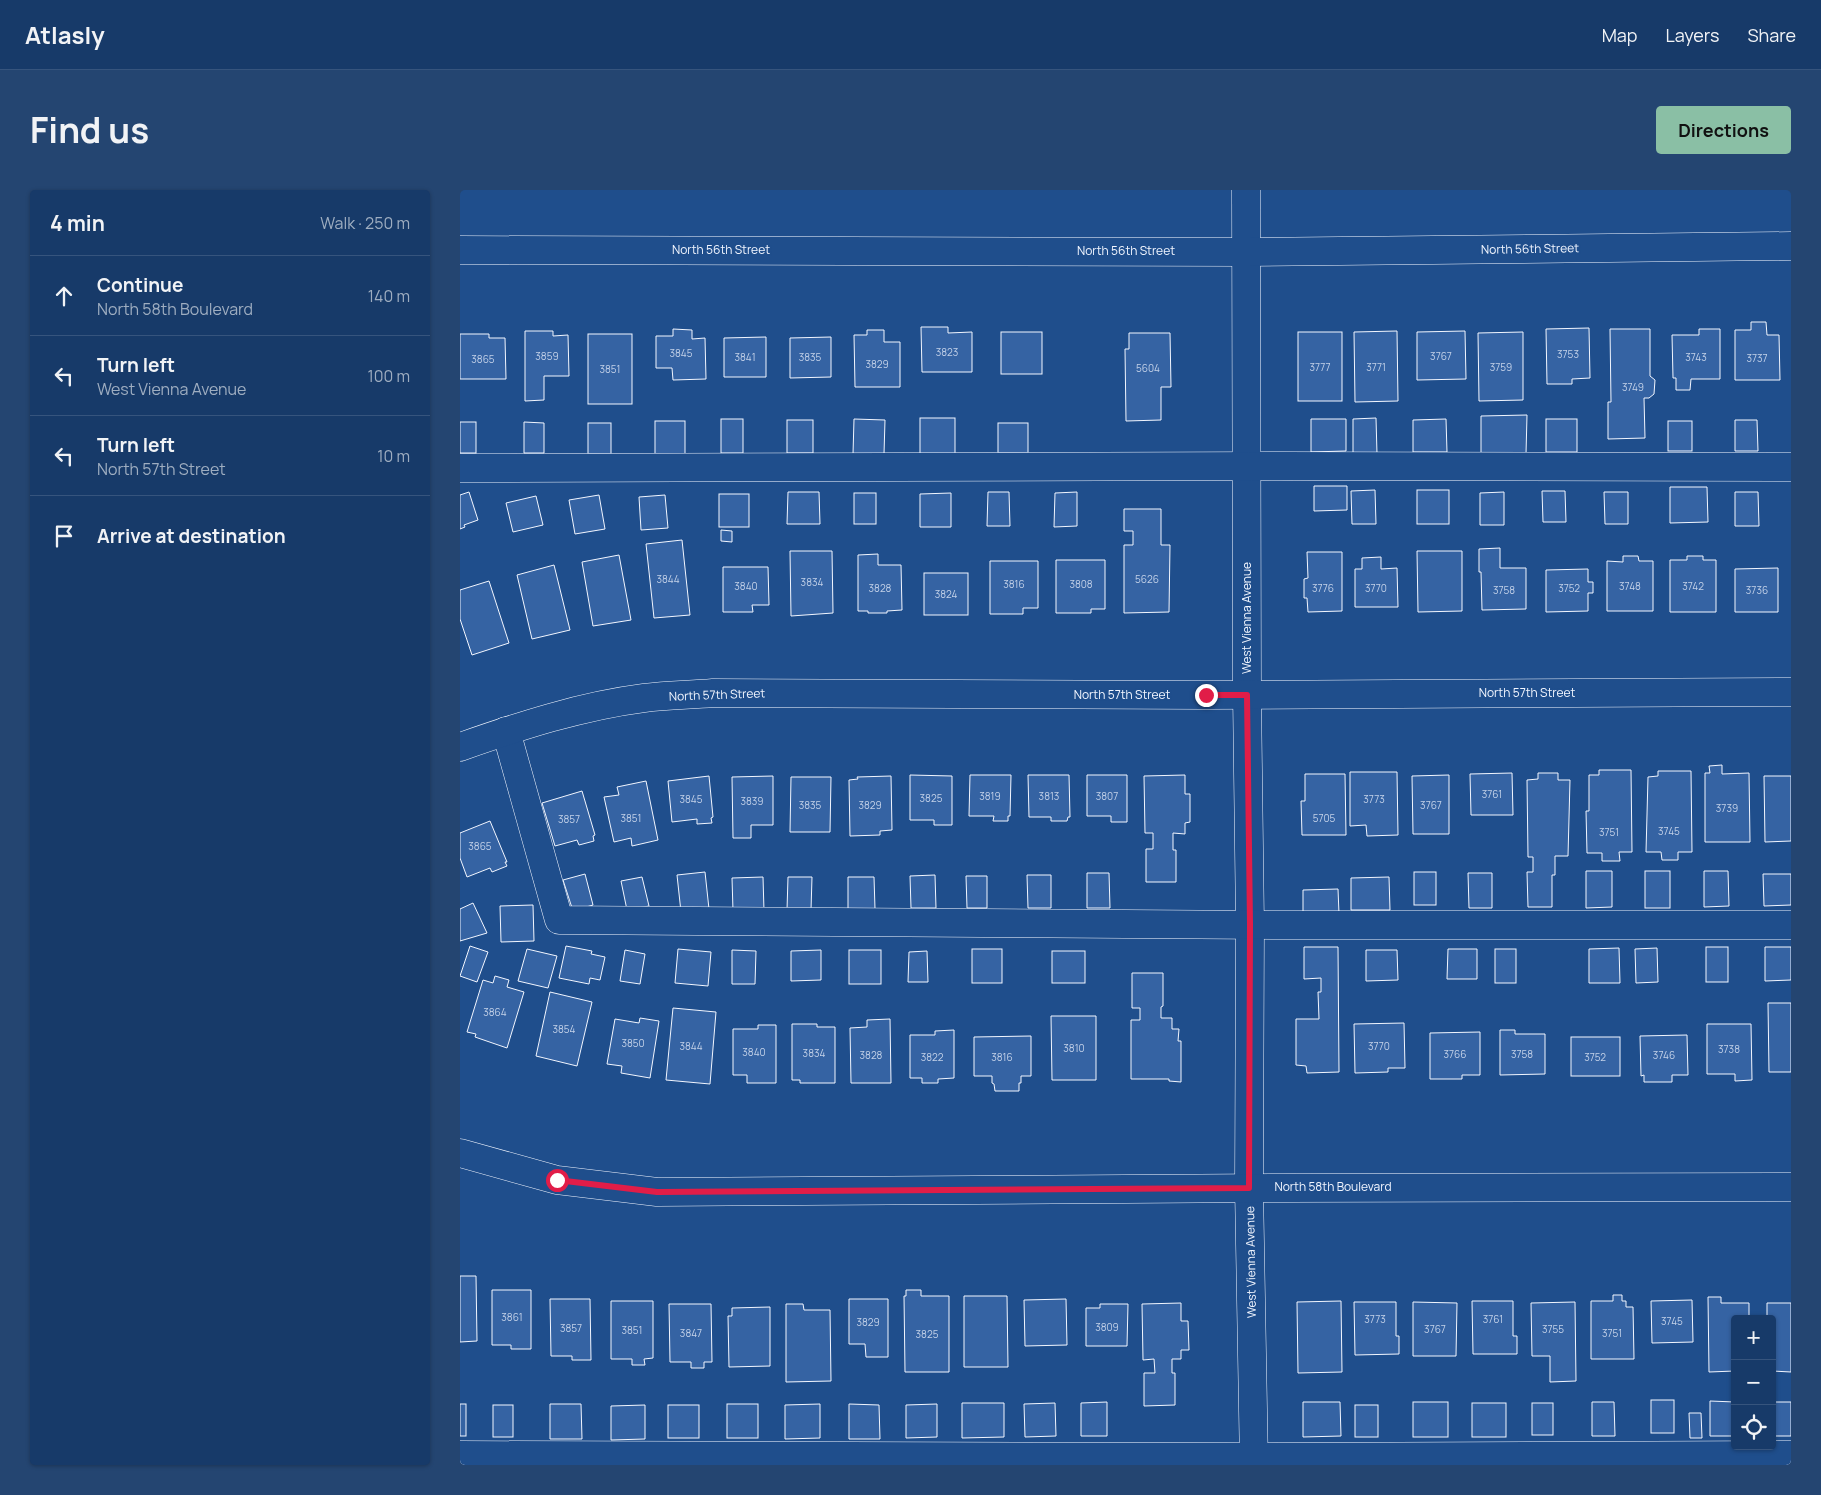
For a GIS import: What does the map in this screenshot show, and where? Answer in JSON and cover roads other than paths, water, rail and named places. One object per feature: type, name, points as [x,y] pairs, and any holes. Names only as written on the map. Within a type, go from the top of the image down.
[{"type":"street","name":"West Vienna Avenue","points":[[1246,190],[1247,695],[1250,924],[1249,1188],[1254,1461]]},
{"type":"street","name":"North 56th Street","points":[[460,250],[1246,252],[1791,246]]},
{"type":"street","points":[[460,468],[1791,467]]},
{"type":"street","name":"North 57th Street","points":[[460,747],[506,731],[577,711],[635,700],[713,693],[1247,695],[1791,692]]},
{"type":"street","points":[[506,731],[559,920],[1791,925]]},
{"type":"street","name":"North 58th Boulevard","points":[[460,1153],[557,1180],[657,1192],[1791,1187]]},
{"type":"street","points":[[460,1455],[1254,1461],[1791,1455]]}]
